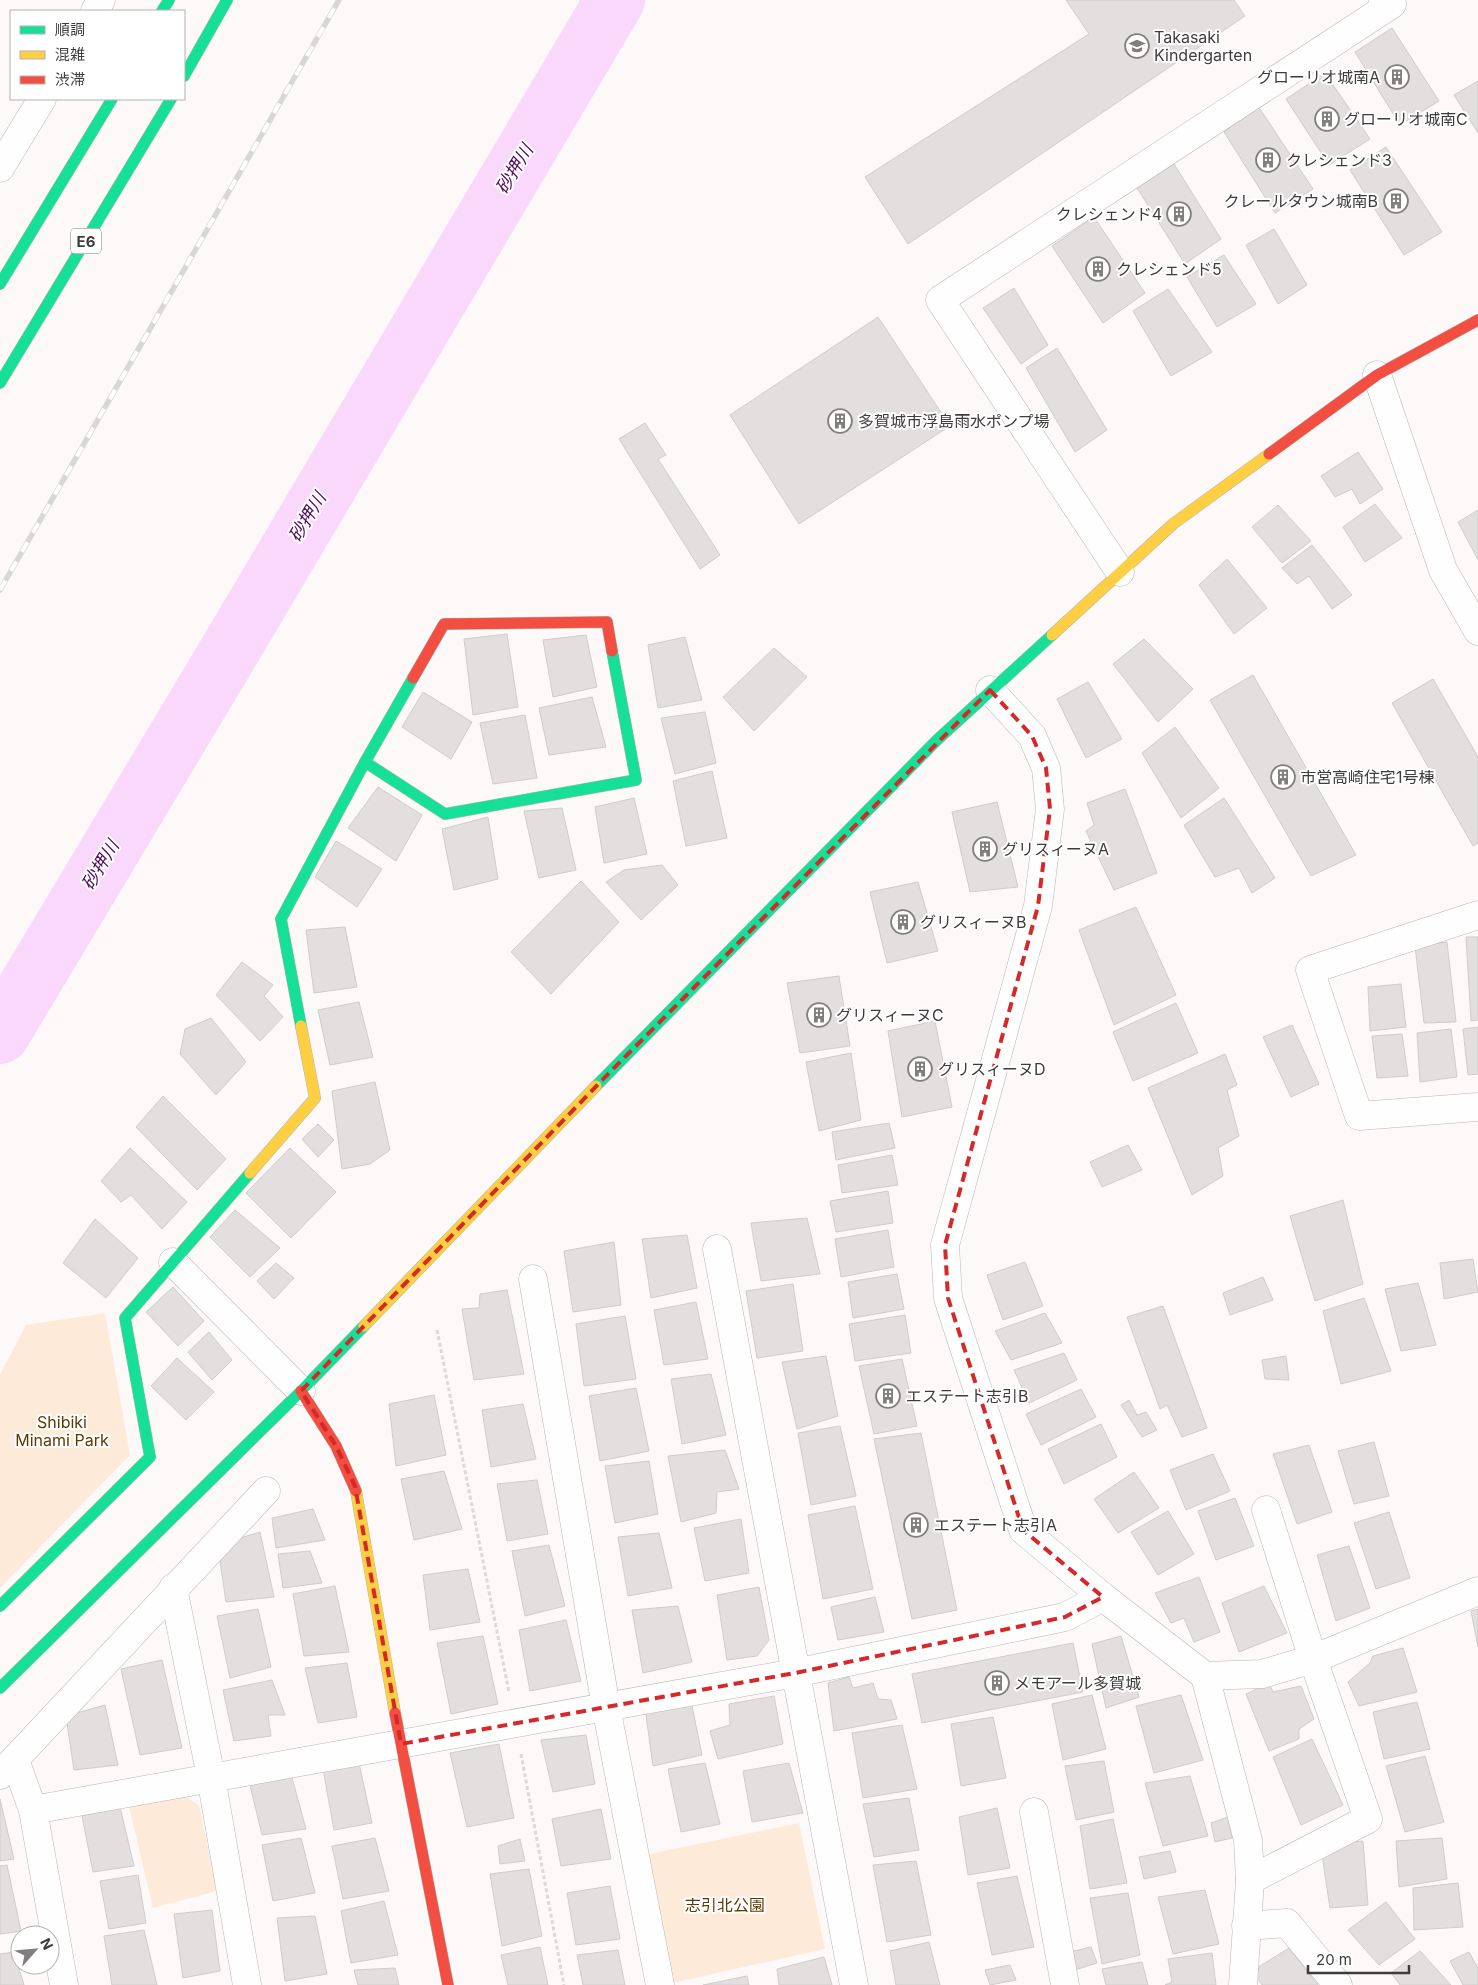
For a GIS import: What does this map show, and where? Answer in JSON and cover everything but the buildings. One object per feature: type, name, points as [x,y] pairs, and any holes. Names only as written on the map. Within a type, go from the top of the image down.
[{"type":"main road","points":[[185,74],[227,0]]},
{"type":"main road","points":[[0,284],[111,100]]},
{"type":"main road","name":"E6","points":[[0,383],[170,100]]},
{"type":"main road","points":[[0,1688],[301,1391],[681,999],[937,740],[990,690],[1173,524],[1377,375],[1478,320]]},
{"type":"main road","points":[[0,1606],[150,1457],[125,1318],[315,1098],[281,918],[366,762],[444,624],[607,622],[636,780],[446,814],[366,762]]},
{"type":"main road","points":[[301,1391],[336,1446],[355,1486],[401,1744],[448,1985]]},
{"type":"street","points":[[1120,572],[940,300],[1392,4],[1383,0]]},
{"type":"street","points":[[0,168],[41,100]]},
{"type":"street","points":[[1377,375],[1443,570],[1478,632]]},
{"type":"street","points":[[990,690],[1032,736],[1046,768],[1050,809],[1038,906],[945,1245],[948,1298],[1023,1530],[1103,1597],[1205,1676],[1248,1840],[1250,1880],[1243,1985]]},
{"type":"street","points":[[1478,915],[1310,970],[1359,1116],[1478,1108]]},
{"type":"street","points":[[717,1249],[854,1985]]},
{"type":"street","points":[[173,1262],[301,1391]]},
{"type":"street","points":[[534,1279],[606,1707],[660,1985]]},
{"type":"street","points":[[64,1985],[33,1810],[8,1768],[173,1588],[266,1491]]},
{"type":"street","points":[[1250,1880],[1368,1819],[1313,1659],[1266,1510]]},
{"type":"street","points":[[173,1588],[211,1778],[247,1985]]},
{"type":"street","points":[[1205,1676],[1262,1674],[1313,1659],[1478,1591]]},
{"type":"street","points":[[33,1810],[795,1673],[1064,1617],[1103,1597]]},
{"type":"street","points":[[1034,1812],[1064,1985]]},
{"type":"street","points":[[1246,1926],[1287,1923],[1338,1985]]},
{"type":"path","points":[[437,1330],[516,1723],[564,1985]]},
{"type":"highlighted area","points":[[990,690],[1032,736],[1046,768],[1050,809],[1038,906],[945,1245],[948,1298],[1023,1530],[1103,1597],[1065,1617],[795,1673],[401,1744],[355,1486],[336,1446],[301,1391],[613,1069]]},
{"type":"green space","name":"Shibiki Minami Park","points":[[105,1313],[130,1455],[0,1588],[0,1375],[26,1325]]},
{"type":"green space","points":[[187,1797],[199,1806],[217,1891],[153,1908],[128,1802]]},
{"type":"green space","name":"志引北公園","points":[[799,1823],[825,1949],[663,1985],[640,1856]]},
{"type":"waterway","name":"砂押川","points":[[0,1034],[615,0]]},
{"type":"railway","points":[[0,590],[339,0]]},
{"type":"traffic: fast","points":[[163,10],[169,0]]},
{"type":"traffic: fast","points":[[185,74],[227,0]]},
{"type":"traffic: fast","points":[[0,284],[111,100]]},
{"type":"traffic: fast","points":[[0,383],[170,100]]},
{"type":"traffic: fast","points":[[596,1086],[937,740],[1052,635]]},
{"type":"traffic: fast","points":[[365,762],[445,814],[636,780],[612,651]]},
{"type":"traffic: fast","points":[[301,1026],[281,919],[365,762],[413,678]]},
{"type":"traffic: fast","points":[[0,1606],[150,1457],[125,1318],[250,1173]]},
{"type":"traffic: fast","points":[[0,1688],[301,1391],[364,1326]]},
{"type":"traffic: slow","points":[[1052,635],[1173,524],[1269,454]]},
{"type":"traffic: slow","points":[[250,1173],[315,1098],[301,1026]]},
{"type":"traffic: slow","points":[[364,1326],[596,1086]]},
{"type":"traffic: slow","points":[[356,1491],[395,1713]]},
{"type":"traffic: jam","points":[[1269,454],[1377,375],[1478,320]]},
{"type":"traffic: jam","points":[[413,678],[444,624],[607,622],[612,651]]},
{"type":"traffic: jam","points":[[301,1391],[336,1446],[356,1491]]},
{"type":"traffic: jam","points":[[395,1713],[448,1985]]},
{"type":"place","name":"Takasaki Kindergarten","points":[[1137,46]]},
{"type":"place","name":"グローリオ城南A","points":[[1397,77]]},
{"type":"place","name":"グローリオ城南C","points":[[1327,119]]},
{"type":"place","name":"クレシェンド3","points":[[1268,160]]},
{"type":"place","name":"クレールタウン城南B","points":[[1396,201]]},
{"type":"place","name":"クレシェンド4","points":[[1179,214]]},
{"type":"place","name":"クレシェンド5","points":[[1098,269]]},
{"type":"place","name":"多賀城市浮島雨水ポンプ場","points":[[840,421]]},
{"type":"place","name":"市営高崎住宅1号棟","points":[[1283,777]]},
{"type":"place","name":"グリスィーヌA","points":[[985,849]]},
{"type":"place","name":"グリスィーヌB","points":[[903,922]]},
{"type":"place","name":"グリスィーヌC","points":[[819,1015]]},
{"type":"place","name":"グリスィーヌD","points":[[920,1069]]},
{"type":"place","name":"エステート志引B","points":[[888,1396]]},
{"type":"place","name":"エステート志引A","points":[[916,1525]]},
{"type":"place","name":"メモアール多賀城","points":[[997,1683]]}]
